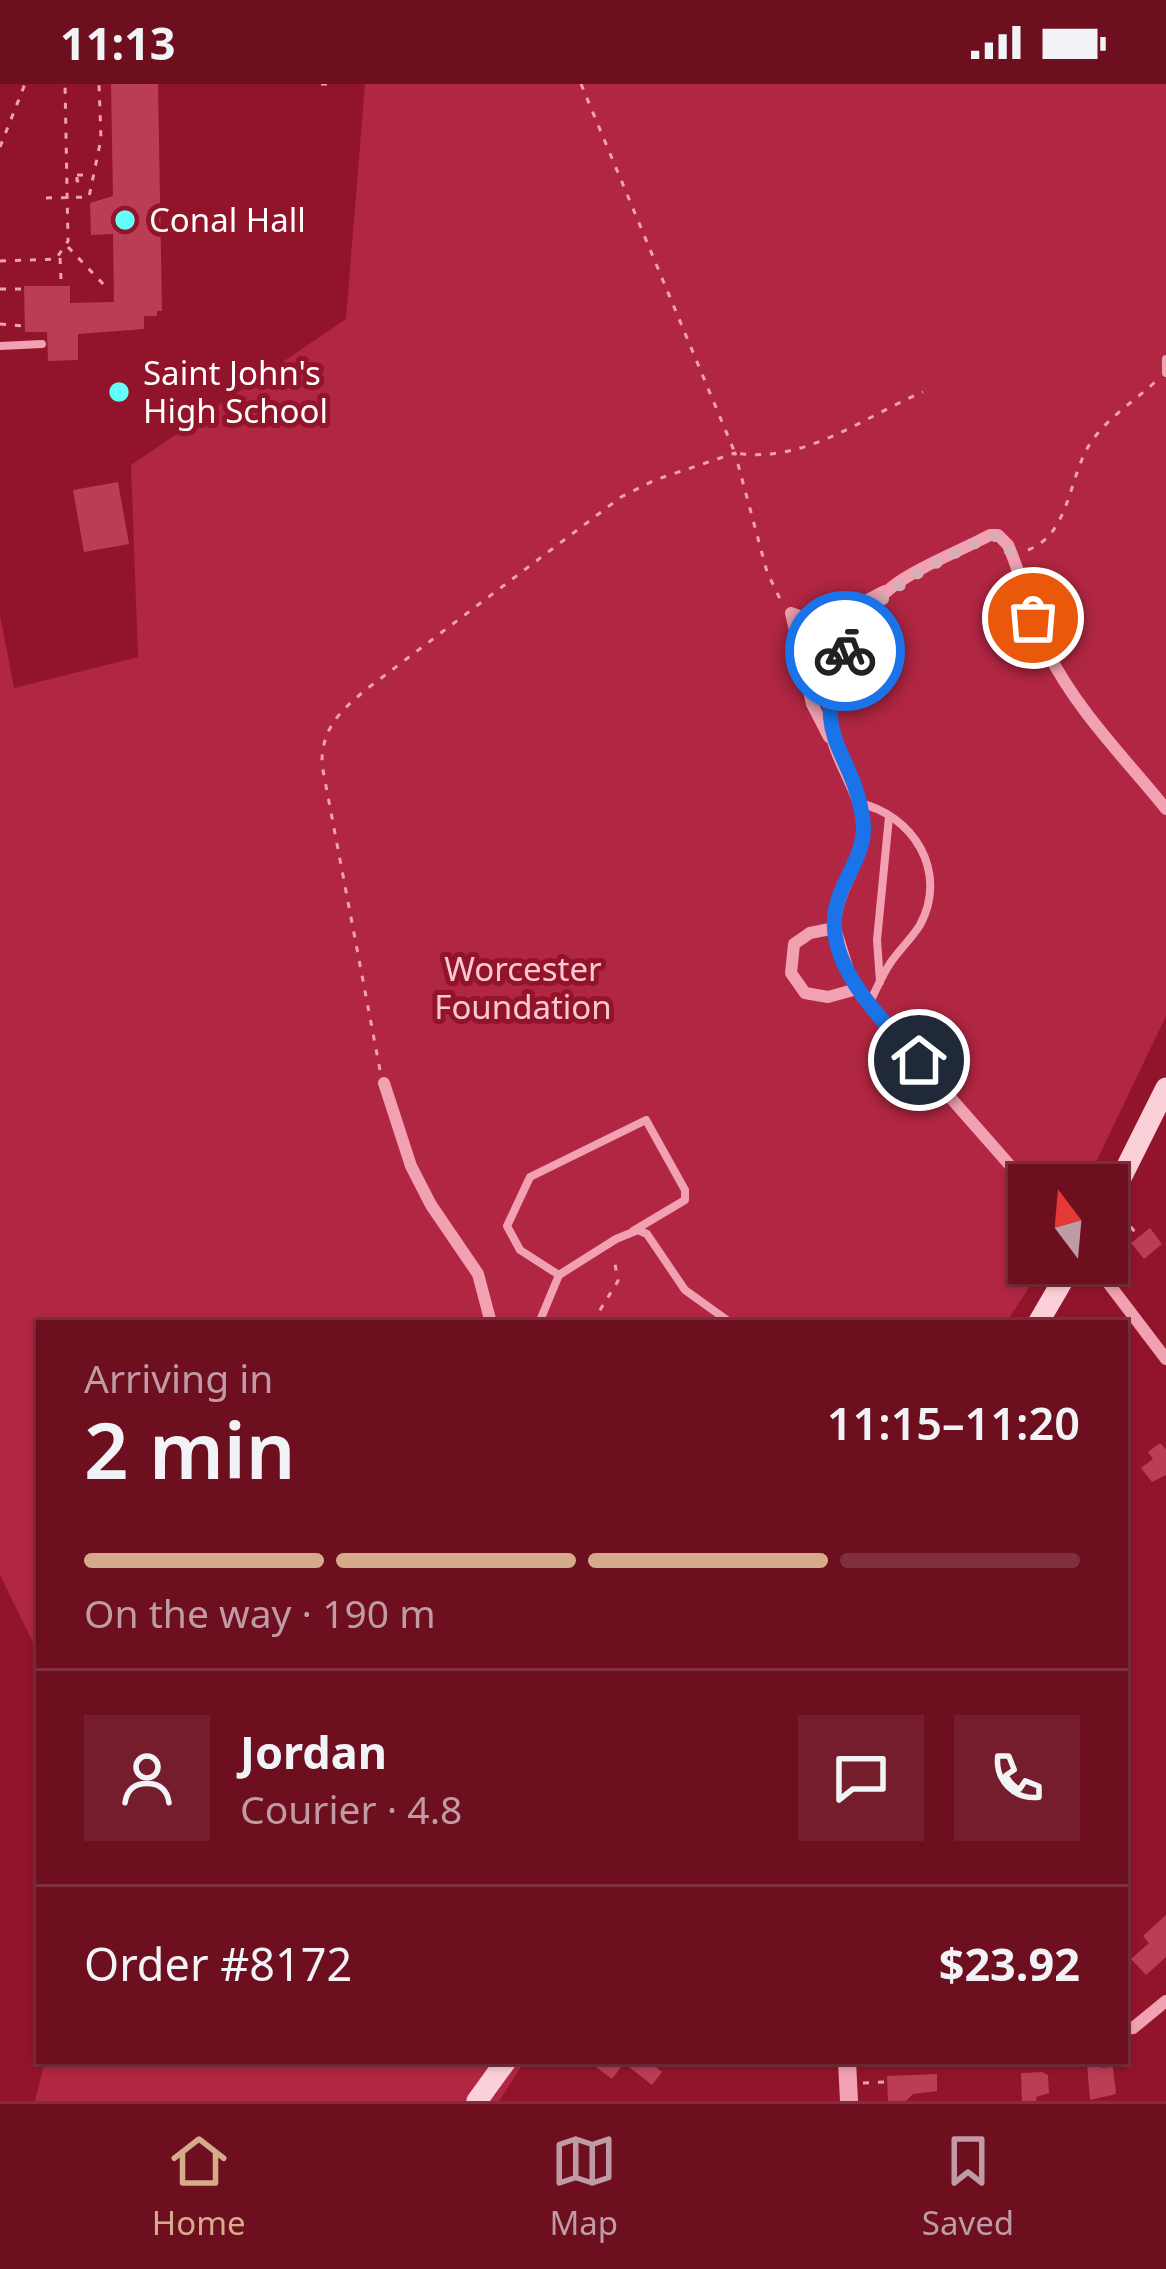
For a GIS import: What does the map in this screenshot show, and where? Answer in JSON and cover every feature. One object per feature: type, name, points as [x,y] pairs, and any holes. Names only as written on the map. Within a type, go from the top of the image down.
[{"type":"main road","points":[[1128,1172],[1166,1088]]},
{"type":"main road","points":[[1040,1320],[1061,1284]]},
{"type":"main road","points":[[477,2101],[504,2064]]},
{"type":"street","points":[[791,613],[812,620],[827,617],[986,537],[998,536],[1012,555],[1037,629],[1061,676],[1105,740],[1166,809]]},
{"type":"street","points":[[834,745],[830,710],[842,659],[860,624],[891,587]]},
{"type":"street","points":[[791,613],[812,704],[834,745],[863,825],[862,841],[837,902],[835,928],[857,989],[1009,1164]]},
{"type":"street","points":[[835,928],[811,933],[794,944],[793,978],[815,996],[834,997],[857,989]]},
{"type":"street","points":[[384,1084],[407,1158],[431,1205],[478,1274],[490,1320]]},
{"type":"street","points":[[1110,1284],[1166,1360]]},
{"type":"street","points":[[1128,2029],[1166,2001]]},
{"type":"street","points":[[847,2064],[849,2101]]},
{"type":"lane","points":[[0,346],[42,344]]},
{"type":"lane","points":[[1166,359],[1166,373]]},
{"type":"lane","points":[[858,803],[878,807],[925,850],[930,883],[922,922],[868,1005]]},
{"type":"lane","points":[[880,982],[877,940],[889,816]]},
{"type":"lane","points":[[540,1320],[559,1275],[685,1200],[685,1190],[646,1120],[530,1177],[507,1226],[520,1250],[559,1275]]},
{"type":"lane","points":[[633,1231],[647,1234],[686,1290],[727,1320]]},
{"type":"path","points":[[0,147],[25,84]]},
{"type":"path","points":[[61,280],[68,197],[65,84]]},
{"type":"path","points":[[46,198],[89,196],[100,139],[99,84]]},
{"type":"path","points":[[581,84],[735,453],[770,580],[791,613]]},
{"type":"path","points":[[82,181],[91,190]]},
{"type":"path","points":[[67,246],[106,287]]},
{"type":"path","points":[[0,261],[60,256]]},
{"type":"path","points":[[0,289],[24,289]]},
{"type":"path","points":[[0,324],[23,326]]},
{"type":"path","points":[[1012,555],[1045,544],[1087,449],[1110,418],[1166,373]]},
{"type":"path","points":[[384,1084],[324,775],[322,747],[327,730],[344,708],[621,497],[661,477],[735,453],[791,454],[923,392]]},
{"type":"path","points":[[1128,1224],[1135,1232]]},
{"type":"path","points":[[594,1320],[618,1281],[615,1264]]},
{"type":"path","points":[[1023,2064],[1024,2068]]},
{"type":"path","points":[[861,2083],[885,2082]]},
{"type":"green space","name":"Worcester Foundation","points":[[365,84],[1166,84],[1166,1016],[1095,1164],[1008,1164],[1008,1284],[1031,1284],[1008,1320],[36,1320],[36,1649],[0,1575],[0,615],[14,688],[138,657],[131,465],[346,319]]},
{"type":"green space","points":[[44,2064],[523,2064],[499,2101],[35,2101]]},
{"type":"building","name":"Conal Hall","points":[[111,84],[158,84],[162,311],[144,316],[144,329],[78,334],[78,360],[48,361],[47,332],[25,332],[24,286],[70,286],[70,303],[114,302],[113,234],[91,235],[90,203],[113,196]]},
{"type":"building","points":[[118,482],[129,544],[84,552],[73,490]]},
{"type":"building","points":[[1150,1228],[1162,1244],[1144,1259],[1131,1243]]},
{"type":"building","points":[[1160,1443],[1166,1449],[1166,1475],[1152,1482],[1141,1468],[1153,1459],[1148,1452]]},
{"type":"building","points":[[1166,1915],[1166,1957],[1146,1975],[1131,1959],[1149,1943],[1143,1936]]},
{"type":"building","points":[[592,2064],[623,2064],[612,2079]]},
{"type":"building","points":[[625,2064],[653,2064],[662,2072],[652,2085]]},
{"type":"building","points":[[1087,2064],[1113,2067],[1116,2094],[1090,2100]]},
{"type":"building","points":[[1021,2073],[1048,2075],[1049,2093],[1036,2101],[1022,2101]]},
{"type":"building","points":[[937,2074],[937,2091],[888,2101],[887,2076]]},
{"type":"way so far","points":[[845,651],[891,587],[990,536],[1008,545],[1033,618]]},
{"type":"place","name":"Conal Hall","points":[[125,220]]},
{"type":"place","name":"Saint John's High School","points":[[119,392]]},
{"type":"route","points":[[845,651],[833,688],[830,724],[863,825],[857,856],[837,902],[835,928],[857,989],[919,1060]]}]
